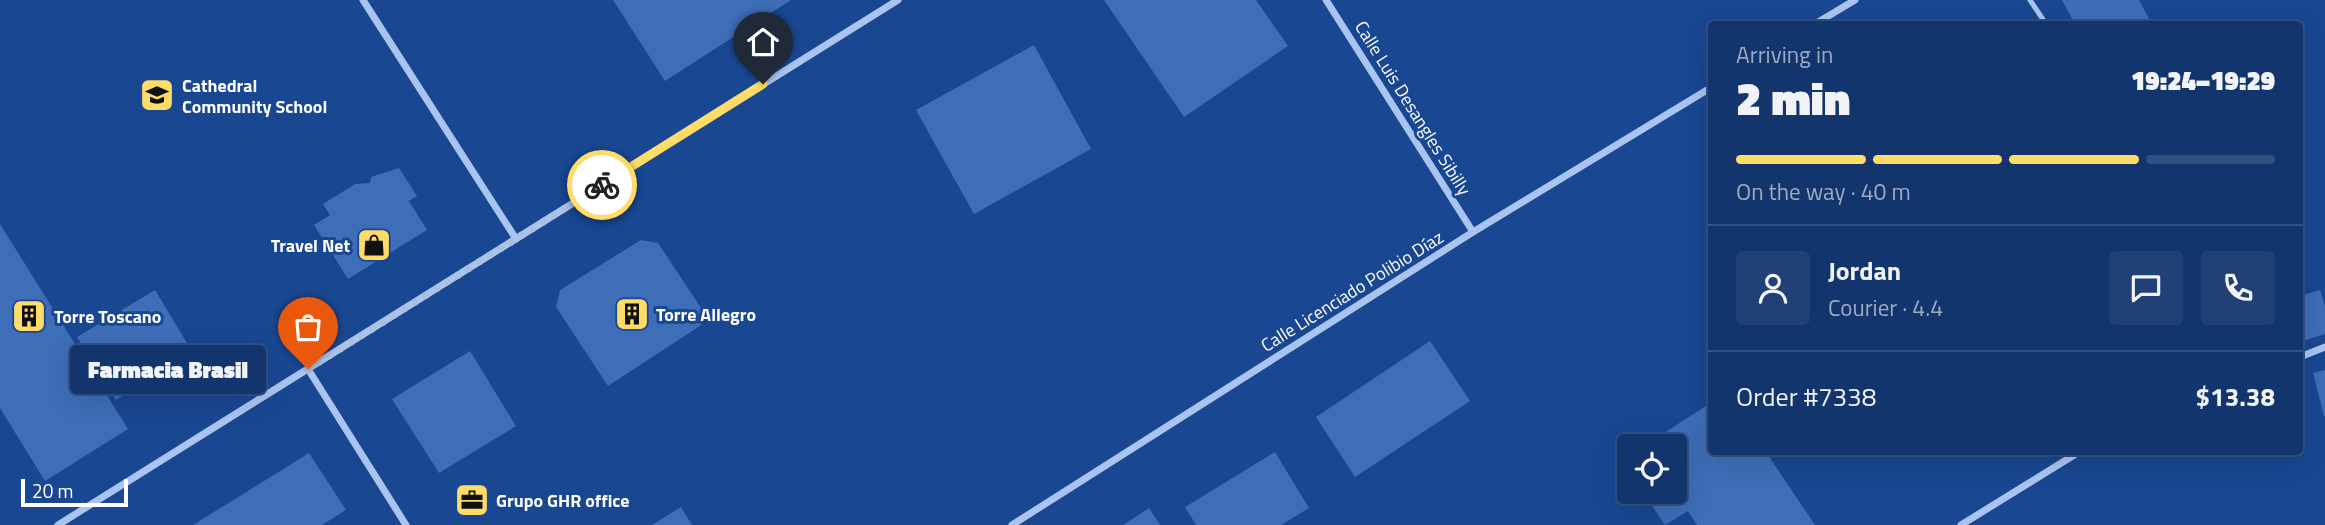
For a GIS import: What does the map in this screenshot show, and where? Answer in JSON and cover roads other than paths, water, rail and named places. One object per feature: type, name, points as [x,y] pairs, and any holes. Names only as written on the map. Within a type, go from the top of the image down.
[{"type":"street","points":[[363,0],[516,239]]},
{"type":"street","points":[[58,525],[898,0]]},
{"type":"street","name":"Calle Luis Desangles Sibilly","points":[[1326,0],[1473,232]]},
{"type":"street","points":[[1820,21],[1856,0]]},
{"type":"street","name":"Calle Licenciado Polibio Díaz","points":[[1012,525],[1473,232],[1708,90]]},
{"type":"street","points":[[2303,356],[2325,346]]},
{"type":"street","points":[[308,369],[406,525]]},
{"type":"street","points":[[1961,525],[2074,455]]},
{"type":"lane","points":[[2031,0],[2044,21]]},
{"type":"place","name":"Cathedral Community School","points":[[157,95]]},
{"type":"place","name":"Travel Net","points":[[374,245]]},
{"type":"place","name":"Torre Allegro","points":[[632,314]]},
{"type":"place","name":"Torre Toscano","points":[[29,316]]},
{"type":"place","name":"Farmacia Brasil","points":[[308,369]]},
{"type":"place","name":"Grupo GHR office","points":[[472,500]]}]
